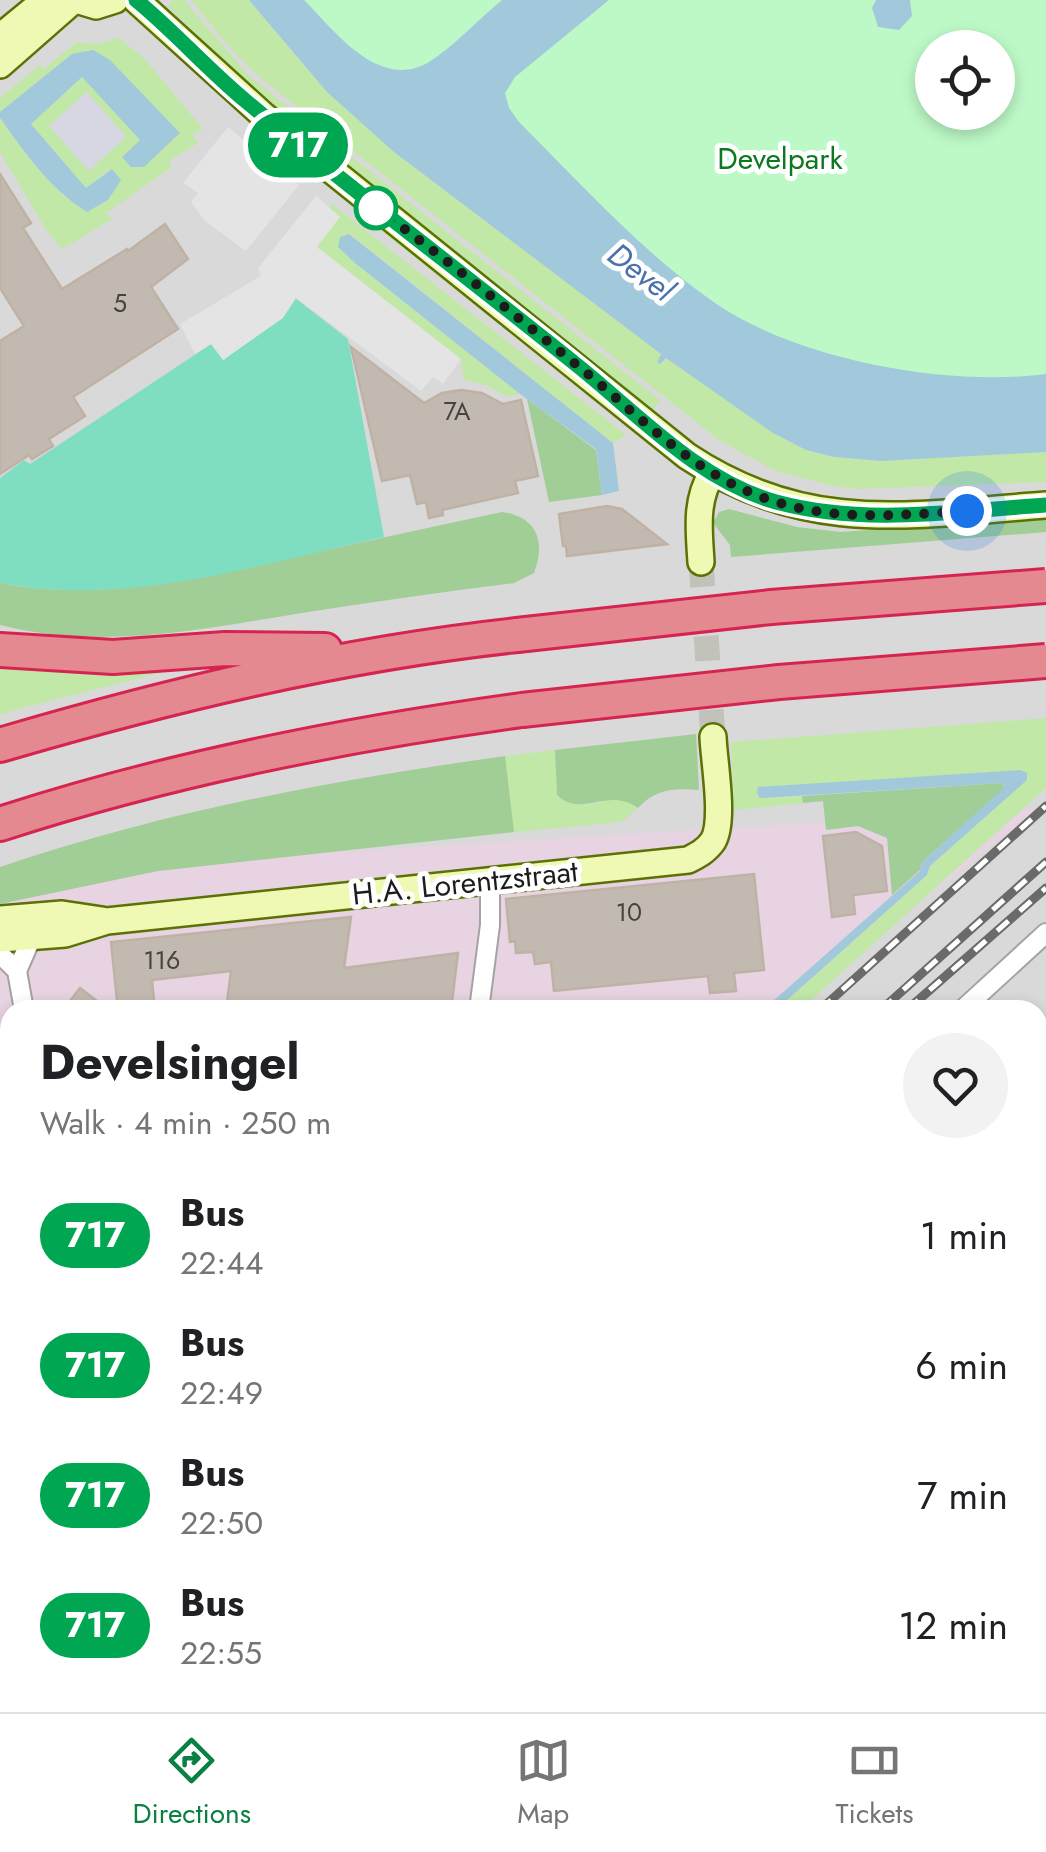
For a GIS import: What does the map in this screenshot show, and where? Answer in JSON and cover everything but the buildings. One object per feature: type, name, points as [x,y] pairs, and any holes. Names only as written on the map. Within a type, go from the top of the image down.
[{"type":"highway","points":[[0,744],[143,703],[396,650],[770,607],[1046,586]]},
{"type":"highway","points":[[0,650],[45,656],[113,657],[225,649],[396,650]]},
{"type":"highway","points":[[0,824],[61,804],[269,752],[522,710],[779,682],[1046,661]]},
{"type":"street","points":[[0,37],[45,0]]},
{"type":"street","points":[[0,66],[75,0],[96,6],[116,0]]},
{"type":"street","points":[[136,0],[264,116],[712,473],[773,501],[836,514],[872,517],[1046,505]]},
{"type":"street","points":[[701,562],[699,511],[712,473]]},
{"type":"street","name":"H.A. Lorentzstraat","points":[[0,939],[65,934],[106,921],[688,860],[703,853],[715,838],[718,817],[713,738]]},
{"type":"street","points":[[480,1000],[490,925],[490,880]]},
{"type":"street","name":"H.A. Lorentzstraat","points":[[0,920],[62,914],[106,921]]},
{"type":"street","points":[[973,1000],[1046,933]]},
{"type":"street","points":[[17,972],[31,939]]},
{"type":"street","points":[[0,954],[17,972],[22,1000]]},
{"type":"shaded area","points":[[0,0],[1046,0],[1046,1000],[0,1000]]},
{"type":"shaded area","points":[[87,92],[126,137],[89,171],[49,126]]},
{"type":"shaded area","points":[[228,127],[299,185],[246,251],[205,221],[191,202],[198,193],[183,183]]},
{"type":"shaded area","points":[[316,196],[340,217],[317,247],[461,359],[443,384],[433,377],[421,391],[296,298],[283,318],[223,360],[211,344],[195,354],[180,324],[261,276],[258,268]]},
{"type":"shaded area","points":[[1037,809],[798,1000],[0,1000],[0,903],[167,869],[324,853]]},
{"type":"green space","points":[[173,0],[184,0],[248,75],[660,400],[652,412],[335,162],[230,70],[168,6]]},
{"type":"green space","points":[[191,0],[249,0],[327,92],[394,152],[661,354],[658,362],[666,358],[773,433],[806,450],[882,461],[1046,452],[1046,482],[857,489],[776,471],[719,440],[258,76]]},
{"type":"green space","name":"Develpark","points":[[277,0],[1046,0],[1046,375],[982,386],[844,380],[713,314],[370,71]]},
{"type":"green space","points":[[118,38],[144,58],[203,129],[192,135],[198,143],[169,161],[172,167],[106,213],[112,219],[62,249],[0,152],[0,118],[27,156],[67,199],[108,200],[120,180],[106,172],[87,189],[30,124],[83,76],[140,140],[179,132],[148,101],[72,54],[0,112],[0,98],[40,65],[44,69],[77,42],[99,44]]},
{"type":"green space","points":[[332,204],[626,435],[613,443],[350,234],[338,247],[355,263],[520,394],[508,397],[486,385],[464,380],[461,359],[317,247],[339,217],[329,208]]},
{"type":"green space","points":[[374,217],[632,426],[370,222]]},
{"type":"green space","points":[[295,298],[348,339],[384,537],[242,570],[145,587],[48,589],[0,583],[0,478],[24,460],[30,464],[211,344],[224,360]]},
{"type":"green space","points":[[527,399],[596,450],[602,495],[549,502]]},
{"type":"green space","points":[[729,509],[797,527],[841,532],[1046,517],[1046,532],[731,557],[730,545],[713,523],[719,512]]},
{"type":"green space","points":[[502,512],[531,525],[538,541],[534,573],[514,583],[151,635],[76,636],[0,625],[0,583],[73,590],[144,586]]},
{"type":"green space","points":[[207,661],[18,709],[0,715],[0,662]]},
{"type":"green space","points":[[1046,718],[1046,788],[811,1000],[787,1000],[1029,777],[760,798],[802,796],[803,803],[734,810],[731,742]]},
{"type":"green space","points":[[696,734],[699,790],[666,791],[638,808],[616,800],[576,804],[557,795],[555,750]]},
{"type":"green space","points":[[555,750],[557,795],[581,804],[620,799],[638,808],[621,822],[514,832],[505,756]]},
{"type":"green space","points":[[505,756],[514,832],[158,871],[0,904],[0,867],[62,847],[250,800]]},
{"type":"green space","points":[[1002,783],[1005,788],[922,862],[920,870],[892,895],[887,838],[858,826],[826,830],[823,801],[803,803],[802,796]]},
{"type":"water","name":"Devel","points":[[249,0],[304,0],[359,54],[393,69],[411,69],[429,62],[502,0],[609,0],[515,77],[505,93],[519,122],[663,262],[715,303],[749,323],[830,354],[875,365],[965,376],[1046,374],[1046,452],[882,461],[806,450],[773,433],[666,358],[660,364],[657,362],[661,354],[394,152],[327,92]]},
{"type":"water","points":[[876,0],[910,0],[912,16],[899,30],[878,27],[872,8]]},
{"type":"water","points":[[93,50],[110,60],[180,133],[144,167],[131,167],[122,157],[140,140],[82,77],[31,124],[86,188],[112,169],[121,180],[108,200],[87,212],[39,170],[0,118],[0,112],[72,54]]},
{"type":"water","points":[[349,234],[613,443],[619,491],[602,495],[596,449],[520,394],[338,247],[340,237]]},
{"type":"water","points":[[1020,770],[1027,773],[1027,780],[930,866],[927,875],[787,1000],[774,1000],[920,871],[922,862],[1005,787],[1002,783],[760,798],[758,787]]},
{"type":"tunnel","points":[[701,562],[713,737]]},
{"type":"railway","points":[[831,1000],[1046,806]]},
{"type":"railway","points":[[892,1000],[1046,862]]},
{"type":"railway","points":[[918,1000],[1046,888]]},
{"type":"bus line","name":"717","points":[[136,0],[289,137],[712,473],[773,501],[836,514],[872,517],[1046,505]]},
{"type":"route","points":[[376,208],[579,366],[687,456],[743,490],[773,501],[836,514],[872,517],[967,511]]}]
